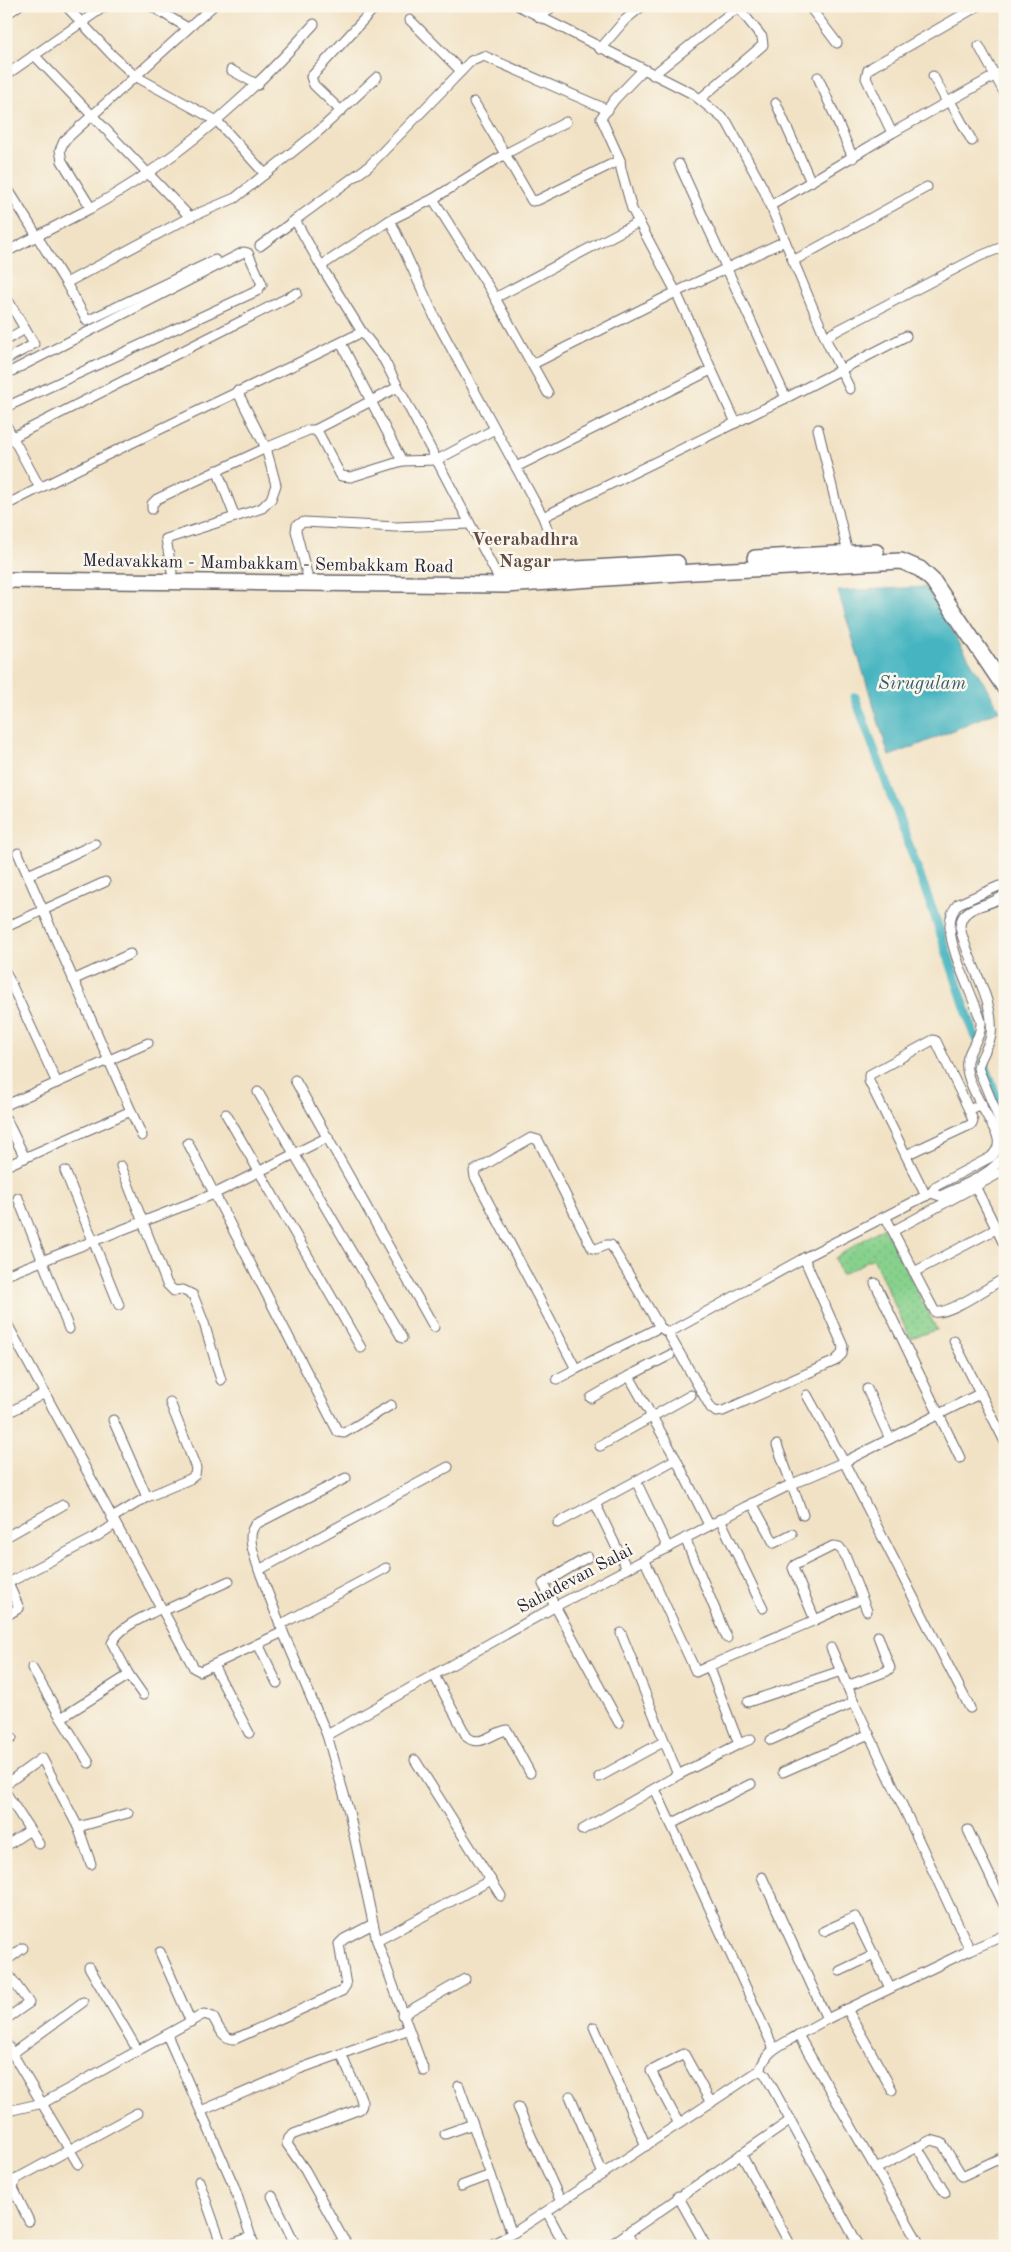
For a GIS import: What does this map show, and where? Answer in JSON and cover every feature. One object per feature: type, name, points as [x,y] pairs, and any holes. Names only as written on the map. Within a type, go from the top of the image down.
[{"type":"main road","name":"Medavakkam - Mambakkam - Sembakkam Road","points":[[498,580],[559,570],[848,553],[902,552],[925,561],[940,574],[1005,671]]},
{"type":"main road","name":"Medavakkam - Mambakkam - Sembakkam Road","points":[[6,580],[498,580],[901,562],[920,569],[933,580],[1005,688]]},
{"type":"main road","name":"Medavakkam - Mambakkam - Sembakkam Road","points":[[6,571],[307,574],[334,580]]},
{"type":"street","points":[[6,6],[11,11],[18,6]]},
{"type":"street","points":[[66,6],[135,76],[217,121],[265,174]]},
{"type":"street","points":[[6,75],[105,6]]},
{"type":"street","points":[[151,6],[188,28]]},
{"type":"street","points":[[91,208],[62,161],[60,150],[64,141],[213,6]]},
{"type":"street","points":[[341,111],[314,85],[311,77],[376,6]]},
{"type":"street","points":[[520,6],[700,99],[727,122],[734,132],[770,206],[825,337],[850,389]]},
{"type":"street","points":[[540,18],[553,6]]},
{"type":"street","points":[[600,49],[625,20],[642,6]]},
{"type":"street","points":[[809,6],[837,42]]},
{"type":"street","points":[[892,133],[866,78],[868,70],[978,6]]},
{"type":"street","points":[[653,75],[737,7],[762,37],[763,45],[700,99]]},
{"type":"street","points":[[410,20],[461,71]]},
{"type":"street","points":[[6,252],[91,208],[149,174],[217,121],[258,85],[314,24]]},
{"type":"street","points":[[979,46],[1005,94]]},
{"type":"street","points":[[34,55],[91,116],[190,216]]},
{"type":"street","points":[[260,246],[369,166],[471,61],[484,56],[608,110]]},
{"type":"street","points":[[231,70],[258,85]]},
{"type":"street","points":[[643,70],[602,118],[620,160],[632,209],[676,292],[736,423]]},
{"type":"street","points":[[770,206],[892,133],[1005,70]]},
{"type":"street","points":[[818,76],[853,158]]},
{"type":"street","points":[[933,76],[972,141]]},
{"type":"street","points":[[66,282],[190,216],[235,198],[341,111],[377,77]]},
{"type":"street","points":[[474,102],[532,201],[538,200],[620,160]]},
{"type":"street","points":[[776,103],[811,182]]},
{"type":"street","points":[[321,266],[390,220],[433,199],[505,154],[566,122]]},
{"type":"street","points":[[680,164],[786,398]]},
{"type":"street","points":[[6,186],[66,282],[87,321],[215,260]]},
{"type":"street","points":[[793,261],[927,187]]},
{"type":"street","points":[[433,199],[495,298],[548,393]]},
{"type":"street","points":[[295,220],[362,332],[384,360],[498,580]]},
{"type":"street","points":[[390,220],[436,320],[543,517],[548,532]]},
{"type":"street","points":[[495,298],[639,222]]},
{"type":"street","points":[[533,364],[676,292],[785,241]]},
{"type":"street","points":[[825,337],[980,256],[1005,246]]},
{"type":"street","points":[[6,374],[244,252],[248,253],[262,284],[257,290],[6,407]]},
{"type":"street","points":[[13,437],[297,293]]},
{"type":"street","points":[[6,297],[32,345],[6,359]]},
{"type":"street","points":[[6,340],[25,329]]},
{"type":"street","points":[[6,506],[362,332]]},
{"type":"street","points":[[543,517],[736,423],[906,336]]},
{"type":"street","points":[[341,342],[402,461]]},
{"type":"street","points":[[516,466],[711,370]]},
{"type":"street","points":[[152,509],[152,504],[157,499],[266,448],[309,430],[315,430],[398,387]]},
{"type":"street","points":[[172,572],[166,539],[262,508],[271,499],[276,485],[266,448],[237,392]]},
{"type":"street","points":[[6,425],[40,488]]},
{"type":"street","points":[[315,430],[344,477],[351,477],[402,461],[437,460],[495,429]]},
{"type":"street","points":[[818,429],[848,553]]},
{"type":"street","points":[[217,470],[235,517]]},
{"type":"street","points":[[307,574],[296,531],[297,526],[304,522],[396,527],[469,524]]},
{"type":"street","points":[[28,874],[95,844]]},
{"type":"street","points":[[18,853],[142,1136]]},
{"type":"street","points":[[6,927],[104,882]]},
{"type":"street","points":[[1002,1134],[982,1104],[966,1070],[968,1056],[986,1020],[953,942],[949,923],[954,909],[960,903],[999,886],[1005,887]]},
{"type":"street","points":[[906,1155],[972,1124],[974,1121],[936,1041],[933,1040],[869,1075],[869,1081],[906,1155],[929,1194],[940,1196],[991,1168],[1000,1155],[999,1144],[1002,1134],[978,1068],[990,1038],[984,995],[963,939],[960,922],[966,912],[1005,894]]},
{"type":"street","points":[[960,903],[966,912]]},
{"type":"street","points":[[953,942],[963,939]]},
{"type":"street","points":[[73,980],[130,954]]},
{"type":"street","points":[[6,973],[57,1083]]},
{"type":"street","points":[[6,1105],[148,1043]]},
{"type":"street","points":[[966,1070],[978,1068]]},
{"type":"street","points":[[295,1080],[434,1327]]},
{"type":"street","points":[[258,1092],[402,1338]]},
{"type":"street","points":[[969,1110],[982,1104]]},
{"type":"street","points":[[6,1166],[131,1111]]},
{"type":"street","points":[[226,1114],[361,1348]]},
{"type":"street","points":[[6,1119],[25,1158]]},
{"type":"street","points":[[6,1275],[143,1220],[214,1194],[328,1137]]},
{"type":"street","points":[[576,1369],[475,1177],[474,1171],[477,1168],[531,1138],[538,1140],[592,1248],[596,1250],[606,1245],[611,1245],[711,1408],[716,1412],[723,1411],[835,1361],[842,1354],[843,1346],[804,1258]]},
{"type":"street","points":[[188,1143],[338,1432],[344,1433],[391,1405]]},
{"type":"street","points":[[557,1380],[576,1369],[664,1330],[886,1218],[929,1194],[936,1186],[1000,1155]]},
{"type":"street","points":[[121,1166],[170,1288],[174,1291],[187,1291],[193,1295],[204,1323],[221,1380]]},
{"type":"street","points":[[64,1171],[119,1305]]},
{"type":"street","points":[[893,1231],[1000,1173]]},
{"type":"street","points":[[958,1175],[963,1185]]},
{"type":"street","points":[[975,1186],[1005,1246]]},
{"type":"street","points":[[18,1198],[69,1329]]},
{"type":"street","points":[[886,1218],[935,1312],[941,1313],[1005,1278]]},
{"type":"street","points":[[914,1272],[996,1229]]},
{"type":"street","points":[[875,1283],[960,1458]]},
{"type":"street","points":[[7,1327],[194,1668],[200,1671],[258,1644],[386,1568]]},
{"type":"street","points":[[954,1341],[1005,1442]]},
{"type":"street","points":[[591,1398],[629,1376],[670,1356]]},
{"type":"street","points":[[629,1376],[676,1459],[709,1525]]},
{"type":"street","points":[[867,1389],[890,1439]]},
{"type":"street","name":"Sahadevan Salai","points":[[327,1735],[556,1606],[645,1561],[720,1519],[792,1484],[844,1462],[981,1393]]},
{"type":"street","points":[[6,1414],[45,1394]]},
{"type":"street","points":[[600,1446],[690,1395]]},
{"type":"street","points":[[807,1395],[844,1462],[970,1708]]},
{"type":"street","points":[[6,1616],[20,1608],[8,1584],[96,1537],[147,1497],[190,1479],[195,1475],[196,1468],[170,1402]]},
{"type":"street","points":[[113,1420],[147,1497]]},
{"type":"street","points":[[776,1446],[803,1515]]},
{"type":"street","points":[[558,1523],[676,1459]]},
{"type":"street","points":[[259,1570],[448,1467]]},
{"type":"street","points":[[346,1478],[256,1524],[252,1528],[251,1540],[259,1570],[327,1735],[350,1812],[377,1940],[407,2030],[424,2071]]},
{"type":"street","points":[[636,1481],[668,1548]]},
{"type":"street","points":[[595,1503],[627,1569]]},
{"type":"street","points":[[752,1503],[774,1543],[792,1534]]},
{"type":"street","points":[[6,1537],[63,1505]]},
{"type":"street","points":[[720,1519],[763,1608]]},
{"type":"street","points":[[685,1538],[726,1638]]},
{"type":"street","points":[[815,1620],[793,1566],[834,1546],[844,1553],[867,1611]]},
{"type":"street","points":[[588,1557],[539,1586],[556,1606],[619,1723]]},
{"type":"street","points":[[645,1561],[696,1672],[855,1602]]},
{"type":"street","points":[[143,1695],[129,1675],[112,1642],[116,1635],[125,1628],[162,1610],[230,1581]]},
{"type":"street","points":[[622,1633],[663,1742],[678,1775]]},
{"type":"street","points":[[847,1686],[888,1671],[890,1668],[878,1636]]},
{"type":"street","points":[[258,1644],[277,1683]]},
{"type":"street","points":[[831,1648],[854,1702],[970,1950]]},
{"type":"street","points":[[213,1665],[249,1733]]},
{"type":"street","points":[[709,1666],[740,1744]]},
{"type":"street","points":[[32,1668],[89,1763]]},
{"type":"street","points":[[748,1702],[841,1671]]},
{"type":"street","points":[[61,1718],[129,1675]]},
{"type":"street","points":[[434,1675],[467,1737],[473,1742],[480,1742],[499,1731],[507,1730],[530,1773]]},
{"type":"street","points":[[771,1740],[854,1702]]},
{"type":"street","points":[[783,1772],[869,1734]]},
{"type":"street","points":[[582,1830],[678,1775],[752,1739]]},
{"type":"street","points":[[599,1777],[663,1742]]},
{"type":"street","points":[[6,1784],[42,1758],[78,1827],[91,1864]]},
{"type":"street","points":[[416,1760],[501,1896]]},
{"type":"street","points":[[672,1824],[751,1784]]},
{"type":"street","points":[[655,1789],[774,2049]]},
{"type":"street","points":[[6,1793],[39,1844]]},
{"type":"street","points":[[78,1827],[128,1813]]},
{"type":"street","points":[[6,1846],[30,1830]]},
{"type":"street","points":[[968,1830],[1005,1907]]},
{"type":"street","points":[[762,1877],[827,2019]]},
{"type":"street","points":[[377,1940],[491,1880]]},
{"type":"street","points":[[824,1931],[855,1917],[890,1988]]},
{"type":"street","points":[[6,2113],[43,2103],[204,2014],[209,2014],[212,2017],[224,2036],[229,2040],[235,2039],[342,1991],[346,1985],[339,1944],[344,1938],[373,1924]]},
{"type":"street","points":[[489,2246],[547,2212],[760,2070],[764,2058],[774,2049],[847,2009],[1005,1935]]},
{"type":"street","points":[[6,1961],[23,1948]]},
{"type":"street","points":[[160,1952],[191,2022]]},
{"type":"street","points":[[840,1971],[874,1955]]},
{"type":"street","points":[[89,1967],[138,2051]]},
{"type":"street","points":[[6,1971],[29,2003],[6,2019]]},
{"type":"street","points":[[402,2015],[465,1979]]},
{"type":"street","points":[[13,2053],[83,2002]]},
{"type":"street","points":[[847,2009],[892,2090]]},
{"type":"street","points":[[594,2028],[646,2146]]},
{"type":"street","points":[[201,2111],[298,2069],[407,2030]]},
{"type":"street","points":[[167,2035],[234,2186],[253,2241],[226,2246]]},
{"type":"street","points":[[798,2035],[919,2244]]},
{"type":"street","points":[[6,2043],[78,2164]]},
{"type":"street","points":[[334,2246],[346,2243],[305,2170],[287,2144],[289,2138],[294,2134],[362,2107],[361,2100],[346,2070],[342,2054]]},
{"type":"street","points":[[679,2124],[651,2071],[684,2054],[711,2103]]},
{"type":"street","points":[[760,2070],[765,2074],[791,2120],[859,2246]]},
{"type":"street","points":[[459,2086],[512,2234]]},
{"type":"street","points":[[570,2096],[603,2174]]},
{"type":"street","points":[[518,2107],[561,2202]]},
{"type":"street","points":[[29,2221],[13,2188],[13,2183],[16,2179],[137,2112]]},
{"type":"street","points":[[609,2246],[678,2196],[791,2120]]},
{"type":"street","points":[[445,2134],[473,2124]]},
{"type":"street","points":[[876,2169],[931,2140],[942,2143],[962,2176],[1005,2156]]},
{"type":"street","points":[[918,2146],[944,2193]]},
{"type":"street","points":[[741,2154],[790,2246]]},
{"type":"street","points":[[462,2186],[491,2174]]},
{"type":"street","points":[[199,2181],[222,2246]]},
{"type":"street","points":[[272,2196],[296,2246]]},
{"type":"street","points":[[678,2196],[706,2246]]},
{"type":"street","points":[[547,2212],[565,2246]]},
{"type":"street","points":[[628,2233],[634,2246]]},
{"type":"green space","points":[[884,1227],[937,1330],[910,1338],[873,1258],[841,1275],[835,1258]]},
{"type":"water","name":"Sirugulam","points":[[926,587],[1000,710],[889,756],[838,591]]},
{"type":"waterway","points":[[855,697],[934,914],[975,1037]]},
{"type":"waterway","points":[[984,1062],[1005,1120]]},
{"type":"district","name":"Veerabadhra Nagar","points":[[525,551]]}]
